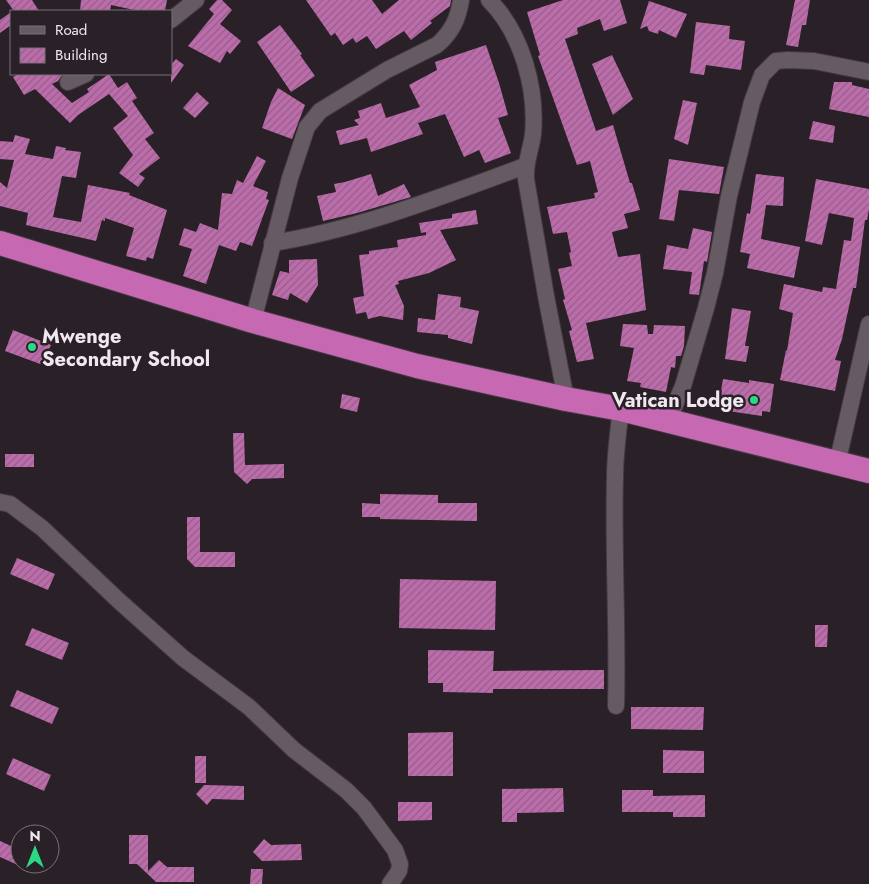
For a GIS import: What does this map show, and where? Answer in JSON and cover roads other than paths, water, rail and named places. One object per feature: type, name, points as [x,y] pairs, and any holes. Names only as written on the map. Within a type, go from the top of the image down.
[{"type":"highway","points":[[0,243],[253,321],[417,366],[566,399],[621,409],[837,464],[869,470]]},
{"type":"street","points":[[172,19],[196,0]]},
{"type":"street","points":[[253,321],[272,243],[306,127],[320,111],[387,70],[444,39],[456,22],[461,0]]},
{"type":"street","points":[[489,0],[508,24],[520,49],[529,76],[533,136],[525,166],[526,179],[566,399]]},
{"type":"street","points":[[668,421],[683,386],[706,308],[715,273],[729,196],[752,102],[762,75],[776,62],[788,60],[814,61],[869,72]]},
{"type":"street","points":[[68,82],[84,75]]},
{"type":"street","points":[[272,243],[339,230],[426,202],[525,166]]},
{"type":"street","points":[[837,464],[869,324]]},
{"type":"street","points":[[616,706],[615,478],[621,409]]},
{"type":"street","points":[[0,502],[10,504],[42,528],[183,658],[249,707],[294,750],[346,790],[364,808],[395,850],[400,864],[399,871],[390,884]]},
{"type":"place","name":"Mwenge Secondary School","points":[[32,347]]},
{"type":"place","name":"Vatican Lodge","points":[[754,400]]}]
